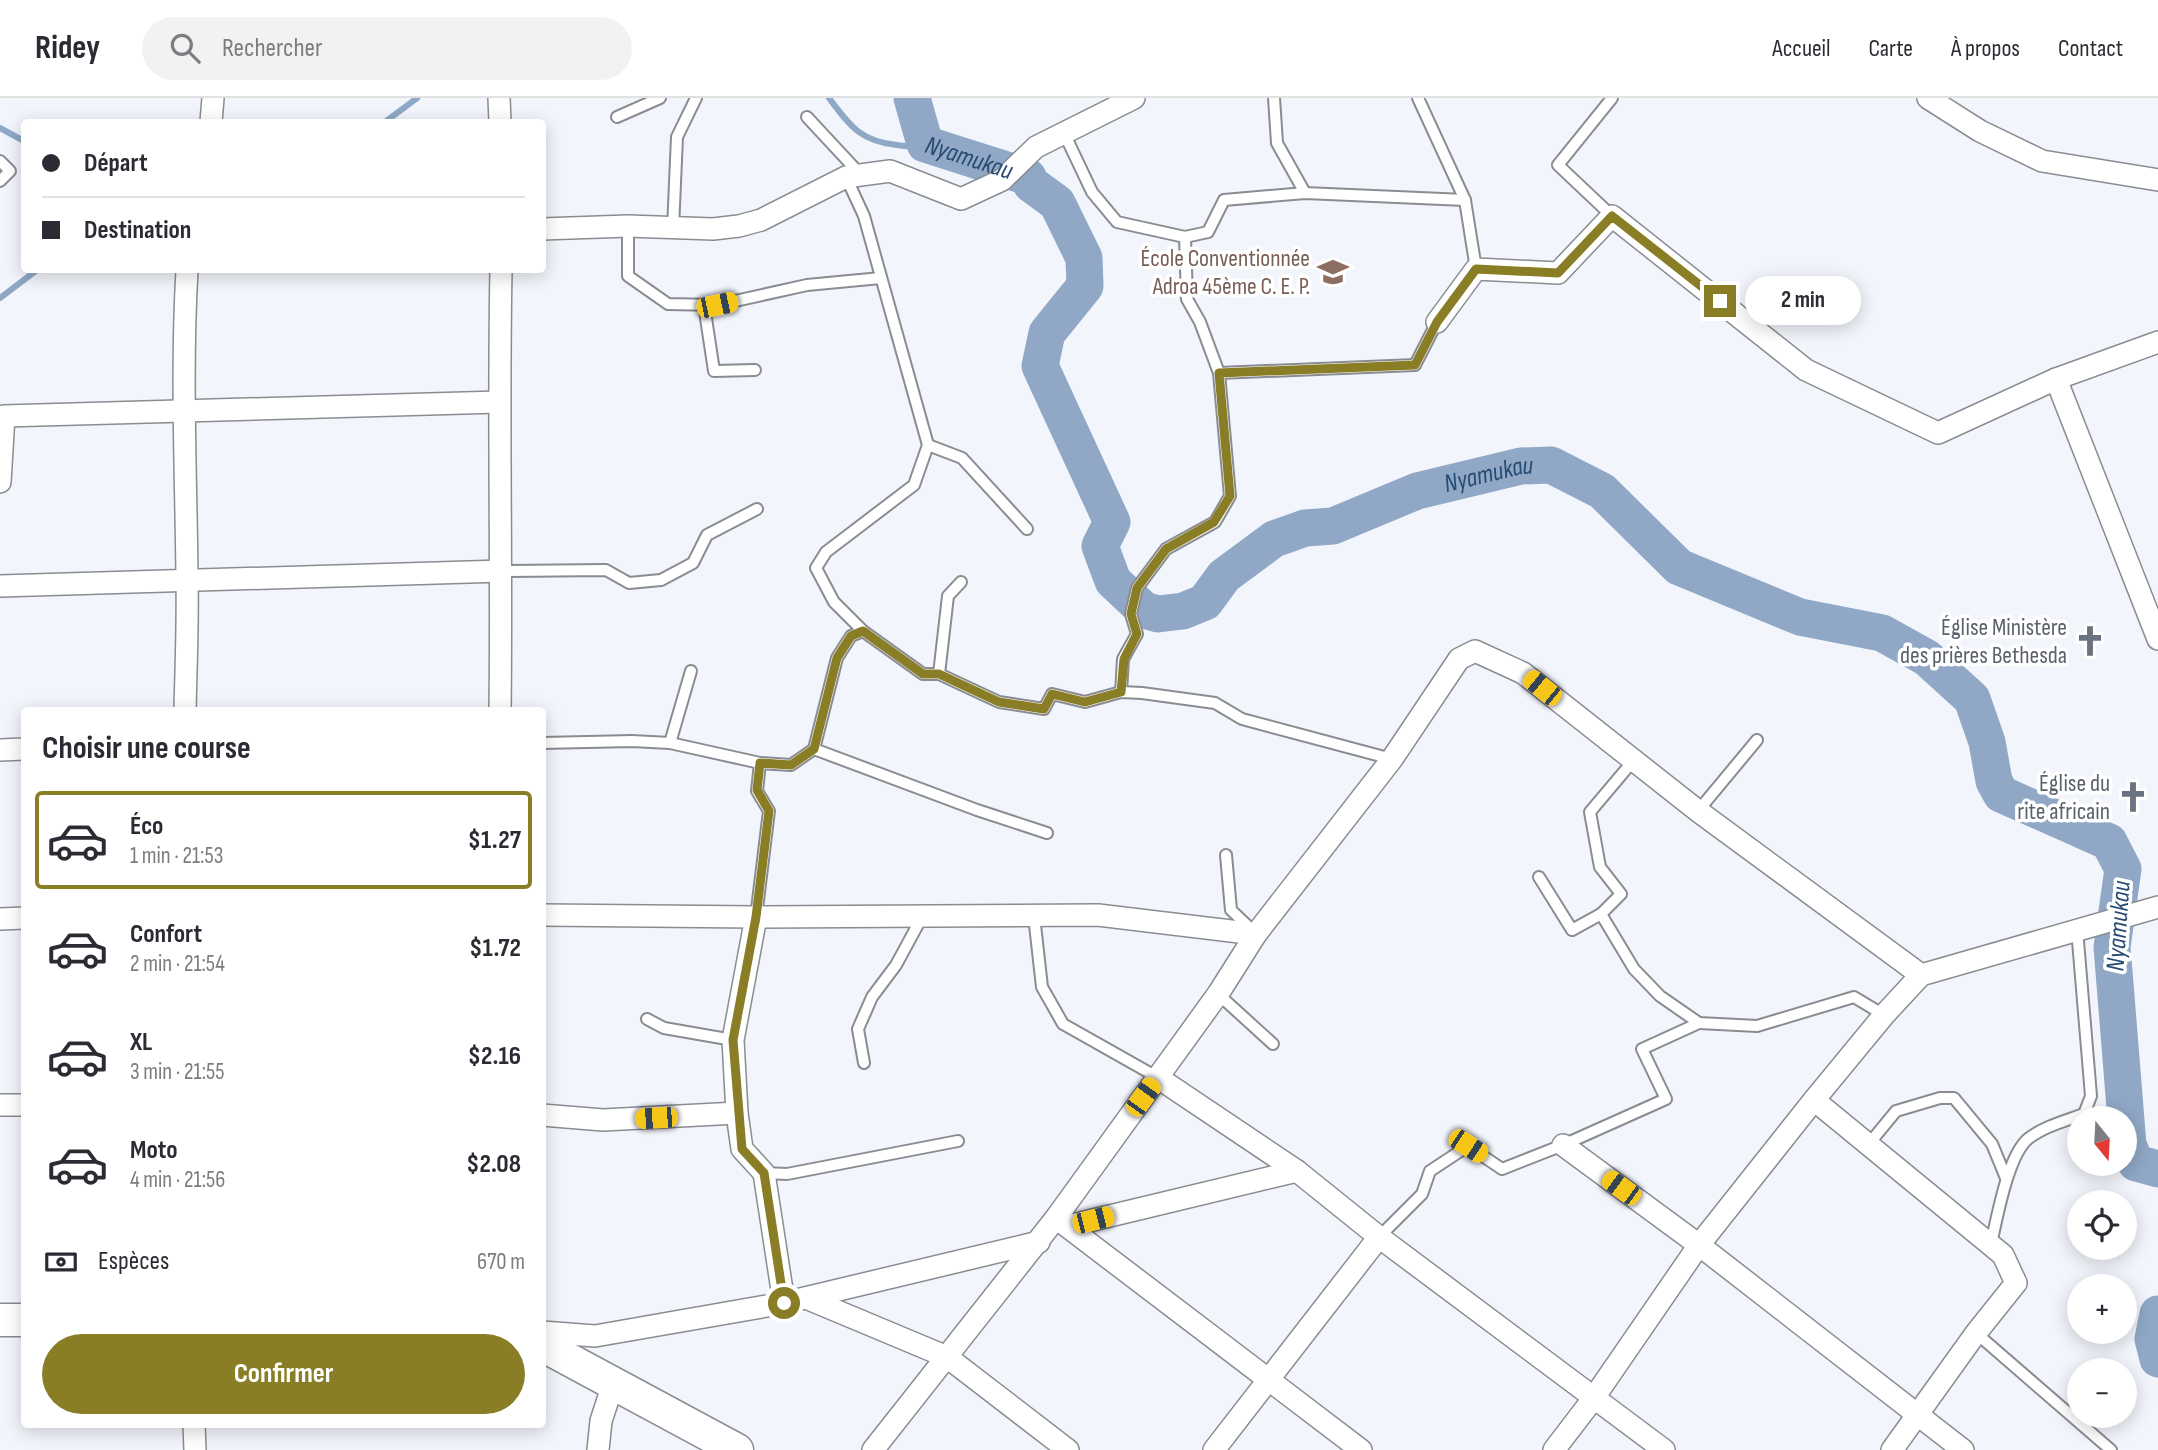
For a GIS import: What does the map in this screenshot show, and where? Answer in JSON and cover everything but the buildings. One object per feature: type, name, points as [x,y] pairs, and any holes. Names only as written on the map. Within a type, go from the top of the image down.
[{"type":"street","points":[[211,119],[213,98]]},
{"type":"street","points":[[499,98],[500,119]]},
{"type":"street","points":[[546,229],[628,226],[713,229],[750,223],[853,176],[890,172],[961,199],[1002,180],[1037,148],[1135,98]]},
{"type":"street","points":[[1927,98],[1980,131],[2042,161],[2158,180]]},
{"type":"street","points":[[1437,322],[1476,269],[1558,273],[1612,216],[1806,370],[1938,433],[2056,379],[2158,342]]},
{"type":"street","points":[[185,707],[187,580],[184,322],[187,273]]},
{"type":"street","points":[[500,707],[501,273]]},
{"type":"street","points":[[2056,379],[2158,639]]},
{"type":"street","points":[[0,482],[2,416],[499,402]]},
{"type":"street","points":[[0,586],[502,571]]},
{"type":"street","points":[[873,1450],[1039,1242],[1062,1222],[1157,1077],[1218,994],[1256,934],[1392,760],[1460,659],[1475,651],[1523,673],[1698,811],[1921,975]]},
{"type":"street","points":[[0,750],[21,749]]},
{"type":"street","points":[[1554,1450],[1593,1399],[1699,1245],[1814,1100],[1921,975],[2158,906]]},
{"type":"street","points":[[546,915],[1098,915],[1256,934]]},
{"type":"street","points":[[756,917],[733,1040],[737,1113],[742,1149],[764,1173],[784,1303]]},
{"type":"street","points":[[0,919],[21,918]]},
{"type":"street","points":[[1157,1077],[1297,1171],[1378,1237],[1664,1450]]},
{"type":"street","points":[[1814,1100],[1991,1244],[2003,1255],[2015,1283],[1892,1450]]},
{"type":"street","points":[[0,1105],[21,1105]]},
{"type":"street","points":[[546,1115],[603,1120],[737,1113]]},
{"type":"street","points":[[1563,1145],[1699,1245],[1963,1450]]},
{"type":"street","points":[[1062,1222],[1297,1171]]},
{"type":"street","points":[[1062,1222],[1361,1450]]},
{"type":"street","points":[[1214,1450],[1378,1237]]},
{"type":"street","points":[[546,1332],[594,1336],[784,1303],[1039,1242]]},
{"type":"street","points":[[806,1298],[947,1357],[1068,1450]]},
{"type":"street","points":[[0,1320],[21,1320]]},
{"type":"street","points":[[546,1347],[737,1450]]},
{"type":"street","points":[[598,1450],[601,1421],[613,1384]]},
{"type":"street","points":[[194,1428],[195,1450]]},
{"type":"lane","points":[[617,117],[660,98]]},
{"type":"lane","points":[[673,229],[677,137],[696,98]]},
{"type":"lane","points":[[1274,98],[1277,143],[1305,193]]},
{"type":"lane","points":[[1418,98],[1465,200],[1476,269]]},
{"type":"lane","points":[[1612,98],[1558,165],[1612,216]]},
{"type":"lane","points":[[807,117],[853,176],[928,445],[914,485],[826,552],[816,568],[834,602],[863,631],[923,674],[939,674],[999,702],[1044,709],[1052,694],[1085,702],[1121,692],[1214,703],[1242,719],[1392,760]]},
{"type":"lane","points":[[1064,134],[1092,192],[1117,222],[1185,237],[1208,232],[1224,200],[1305,193],[1465,200]]},
{"type":"lane","points":[[0,161],[10,172],[0,181]]},
{"type":"lane","points":[[628,226],[628,276],[668,304],[717,305],[807,285],[881,278]]},
{"type":"lane","points":[[1121,692],[1124,659],[1137,634],[1131,614],[1137,588],[1166,549],[1214,522],[1230,496],[1219,373],[1200,322],[1187,299],[1185,237]]},
{"type":"lane","points":[[704,304],[714,371],[755,370]]},
{"type":"lane","points":[[1219,373],[1415,365],[1437,322]]},
{"type":"lane","points":[[928,445],[962,458],[1027,529]]},
{"type":"lane","points":[[502,571],[607,570],[629,583],[660,580],[693,563],[707,535],[757,509]]},
{"type":"lane","points":[[939,674],[948,596],[961,582]]},
{"type":"lane","points":[[546,743],[670,743],[760,763],[791,765],[814,749],[837,658],[851,636],[863,631]]},
{"type":"lane","points":[[670,743],[691,671]]},
{"type":"lane","points":[[1698,811],[1757,740]]},
{"type":"lane","points":[[814,749],[977,810],[1047,833]]},
{"type":"lane","points":[[1539,877],[1572,930],[1601,914],[1621,894],[1600,867],[1590,812],[1633,761]]},
{"type":"lane","points":[[756,917],[769,811],[757,790],[760,763]]},
{"type":"lane","points":[[1226,855],[1231,910],[1256,934]]},
{"type":"lane","points":[[1601,914],[1634,969],[1660,996],[1699,1023]]},
{"type":"lane","points":[[1034,916],[1042,987],[1063,1024],[1157,1077]]},
{"type":"lane","points":[[864,1063],[858,1029],[872,997],[897,965],[922,917]]},
{"type":"lane","points":[[1991,1244],[2006,1178],[2026,1139],[2048,1127],[2084,1114],[2091,1096],[2087,926]]},
{"type":"lane","points":[[1218,994],[1273,1044]]},
{"type":"lane","points":[[1378,1237],[1422,1194],[1430,1171],[1468,1146],[1502,1168],[1563,1145],[1666,1098],[1642,1049],[1699,1023],[1757,1027],[1854,997],[1884,1015]]},
{"type":"lane","points":[[647,1019],[664,1028],[733,1040]]},
{"type":"lane","points":[[1868,1145],[1896,1111],[1940,1098],[1954,1098],[1992,1144],[2006,1178]]},
{"type":"lane","points":[[764,1173],[787,1174],[958,1141]]},
{"type":"lane","points":[[1976,1333],[2111,1450]]},
{"type":"waterway","points":[[389,119],[417,98]]},
{"type":"waterway","points":[[829,98],[850,124],[865,136],[897,145],[925,144]]},
{"type":"waterway","name":"Nyamukau","points":[[912,98],[925,144],[1028,177],[1031,184],[1057,203],[1084,258],[1085,286],[1047,333],[1040,366],[1112,522],[1100,546],[1113,581],[1144,610],[1158,614],[1183,611],[1205,602],[1224,576],[1274,539],[1305,528],[1333,526],[1417,491],[1521,466],[1551,465],[1602,491],[1679,567],[1800,617],[1882,633],[1927,658],[1972,699],[1987,742],[1994,781],[2001,794],[2109,842],[2123,869],[2112,947],[2128,1145],[2136,1163],[2158,1169]]},
{"type":"waterway","points":[[0,128],[21,139]]},
{"type":"waterway","points":[[0,298],[33,273]]},
{"type":"waterway","name":"Nyamukau","points":[[2158,1314],[2153,1339],[2158,1359]]},
{"type":"place","name":"École Conventionnée Adroa 45ème C. E. P.","points":[[1333,272]]},
{"type":"place","name":"Église Ministère des prières Bethesda","points":[[2090,641]]},
{"type":"place","name":"Église du rite africain","points":[[2133,797]]},
{"type":"route","points":[[784,1303],[764,1173],[742,1149],[733,1040],[756,917],[769,811],[757,790],[760,763],[791,765],[814,749],[837,658],[851,636],[863,631],[923,674],[939,674],[999,702],[1044,709],[1052,694],[1085,702],[1121,692],[1124,659],[1137,634],[1131,614],[1137,588],[1166,549],[1214,522],[1230,496],[1219,373],[1415,365],[1437,322],[1476,269],[1558,273],[1612,216],[1720,301]]}]
